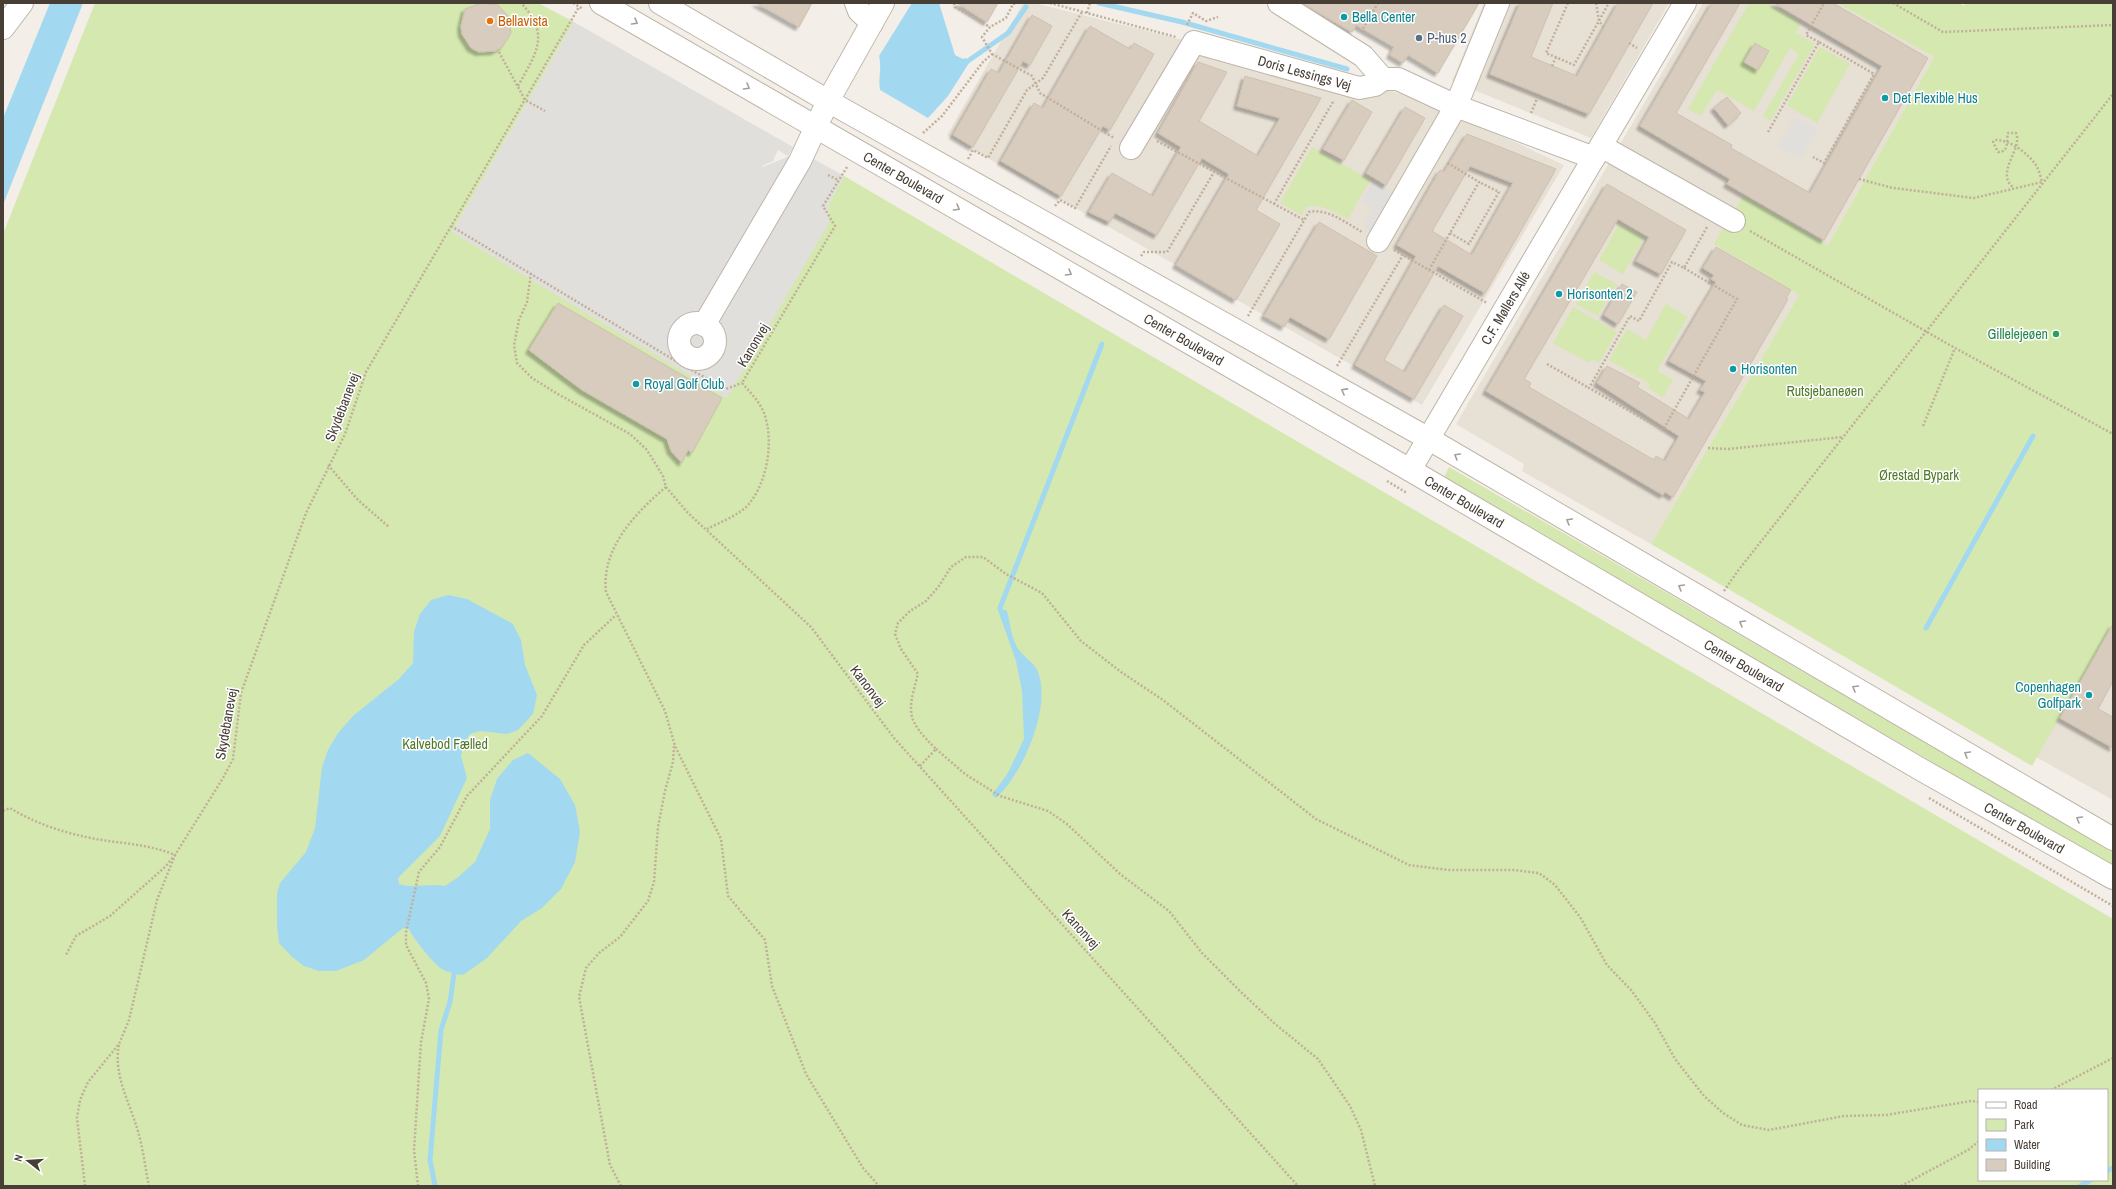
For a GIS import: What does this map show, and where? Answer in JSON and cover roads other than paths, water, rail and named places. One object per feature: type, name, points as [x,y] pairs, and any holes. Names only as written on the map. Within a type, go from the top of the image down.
[{"type":"street","points":[[3,24],[11,3]]},
{"type":"street","points":[[3,28],[22,3]]},
{"type":"street","name":"Center Boulevard","points":[[601,3],[1410,470],[1920,769],[2113,878]]},
{"type":"street","points":[[660,3],[828,101],[1429,439],[2113,839]]},
{"type":"street","points":[[856,3],[859,11],[872,23]]},
{"type":"street","points":[[686,362],[679,344],[681,334],[689,326],[694,324],[704,325],[800,161],[828,101],[883,3]]},
{"type":"street","name":"C.F. Møllers Allé","points":[[1410,470],[1686,3]]},
{"type":"street","points":[[1283,4],[1363,56],[1383,79]]},
{"type":"street","points":[[1378,242],[1456,106],[1489,8]]},
{"type":"street","name":"Doris Lessings Vej","points":[[1129,139],[1194,42],[1359,88],[1375,85],[1383,79],[1398,79],[1456,106],[1598,152]]},
{"type":"street","points":[[1598,152],[1725,216]]},
{"type":"water","points":[[50,3],[83,3],[3,205],[3,118]]},
{"type":"water","points":[[912,3],[939,3],[955,55],[963,59],[966,58],[969,63],[948,96],[928,118],[880,90],[879,56]]},
{"type":"water","points":[[448,595],[467,599],[513,624],[521,640],[525,665],[537,695],[533,714],[518,730],[507,734],[480,731],[470,734],[464,743],[461,756],[467,778],[440,836],[398,878],[399,884],[411,886],[445,886],[457,878],[475,862],[490,829],[490,800],[497,779],[513,760],[528,753],[560,779],[575,805],[580,832],[575,862],[561,889],[542,908],[521,921],[487,958],[463,975],[441,969],[414,938],[409,929],[403,928],[364,960],[336,971],[319,971],[304,966],[292,957],[279,943],[277,926],[277,894],[280,883],[306,852],[315,828],[322,767],[328,750],[338,733],[354,715],[399,679],[413,663],[414,631],[420,614],[431,600]]},
{"type":"water","points":[[1000,608],[1007,611],[1012,634],[1017,647],[1038,672],[1041,687],[1041,704],[1038,722],[1024,758],[1016,774],[996,798],[992,795],[1008,773],[1024,739],[1022,691],[1016,661],[998,610]]},
{"type":"waterway","points":[[1099,3],[1182,22],[1347,69]]},
{"type":"waterway","points":[[968,61],[1008,33],[1026,7]]},
{"type":"waterway","points":[[1000,608],[1102,344]]},
{"type":"waterway","points":[[1926,628],[2033,436]]},
{"type":"waterway","points":[[435,1186],[430,1160],[441,1030],[450,1002],[454,974]]},
{"type":"waterway","points":[[2108,1170],[2113,1168]]},
{"type":"waterway","points":[[2080,1186],[2089,1181]]},
{"type":"place","name":"Bella Center","points":[[1344,17]]},
{"type":"place","name":"Bellavista","points":[[490,21]]},
{"type":"place","name":"P-hus 2","points":[[1419,38]]},
{"type":"place","name":"Det Flexible Hus","points":[[1885,98]]},
{"type":"place","name":"Horisonten 2","points":[[1559,294]]},
{"type":"place","name":"Gillelejeøen","points":[[2056,334]]},
{"type":"place","name":"Horisonten","points":[[1733,369]]},
{"type":"place","name":"Royal Golf Club","points":[[636,384]]},
{"type":"place","name":"Copenhagen Golfpark","points":[[2089,695]]},
{"type":"park label","name":"Rutsjebaneøen","points":[[1825,391]]},
{"type":"park label","name":"Ørestad Bypark","points":[[1919,475]]},
{"type":"park label","name":"Kalvebod Fælled","points":[[445,744]]}]
